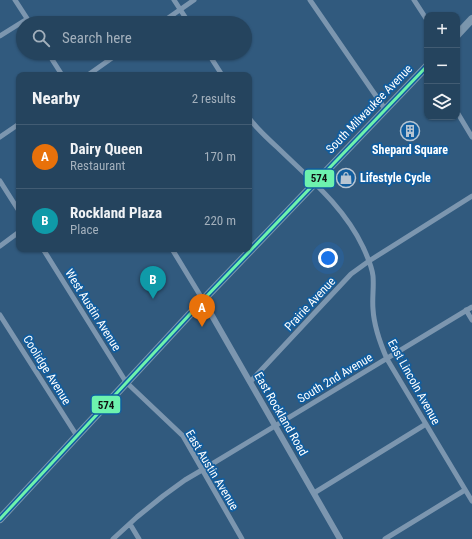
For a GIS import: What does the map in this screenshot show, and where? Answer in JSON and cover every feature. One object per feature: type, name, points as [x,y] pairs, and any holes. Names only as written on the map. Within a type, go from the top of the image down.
[{"type":"main road","points":[[460,32],[472,19]]},
{"type":"main road","name":"South Milwaukee Avenue","points":[[252,249],[385,109],[424,72]]},
{"type":"main road","name":"South Milwaukee Avenue","points":[[0,519],[126,382],[249,252]]},
{"type":"street","points":[[15,0],[25,16]]},
{"type":"street","points":[[174,0],[184,16]]},
{"type":"street","points":[[172,16],[194,0]]},
{"type":"street","points":[[310,0],[385,109]]},
{"type":"street","points":[[414,0],[424,15]]},
{"type":"street","points":[[0,36],[16,27]]},
{"type":"street","points":[[52,60],[60,72]]},
{"type":"street","points":[[92,72],[109,60]]},
{"type":"street","points":[[212,60],[220,72]]},
{"type":"street","points":[[460,117],[472,137]]},
{"type":"street","name":"East Lincoln Avenue","points":[[252,121],[334,202],[346,218],[363,247],[373,276],[373,310],[379,341],[387,359],[472,502]]},
{"type":"street","points":[[0,137],[16,126]]},
{"type":"street","points":[[0,181],[16,206]]},
{"type":"street","name":"Prairie Avenue","points":[[250,382],[351,274],[472,196]]},
{"type":"street","points":[[0,246],[16,234]]},
{"type":"street","name":"West Austin Avenue","points":[[45,252],[126,382]]},
{"type":"street","points":[[174,252],[203,300]]},
{"type":"street","name":"East Rockland Road","points":[[203,300],[340,539]]},
{"type":"street","name":"South 2nd Avenue","points":[[113,539],[137,517],[185,480],[472,307]]},
{"type":"street","points":[[466,310],[472,320]]},
{"type":"street","name":"Coolidge Avenue","points":[[0,315],[77,436]]},
{"type":"street","name":"East Austin Avenue","points":[[126,382],[183,436],[242,539]]},
{"type":"street","points":[[314,493],[426,424]]},
{"type":"street","points":[[385,539],[465,490]]},
{"type":"street","points":[[130,524],[139,539]]},
{"type":"transit line","name":"574","points":[[252,249],[424,69]]},
{"type":"transit line","name":"574","points":[[0,519],[249,252]]},
{"type":"place","name":"Shepard Square","points":[[410,131]]},
{"type":"place","name":"Lifestyle Cycle","points":[[346,178]]},
{"type":"place","name":"Rockland Plaza","points":[[153,299]]},
{"type":"place","name":"Dairy Queen","points":[[202,327]]}]
